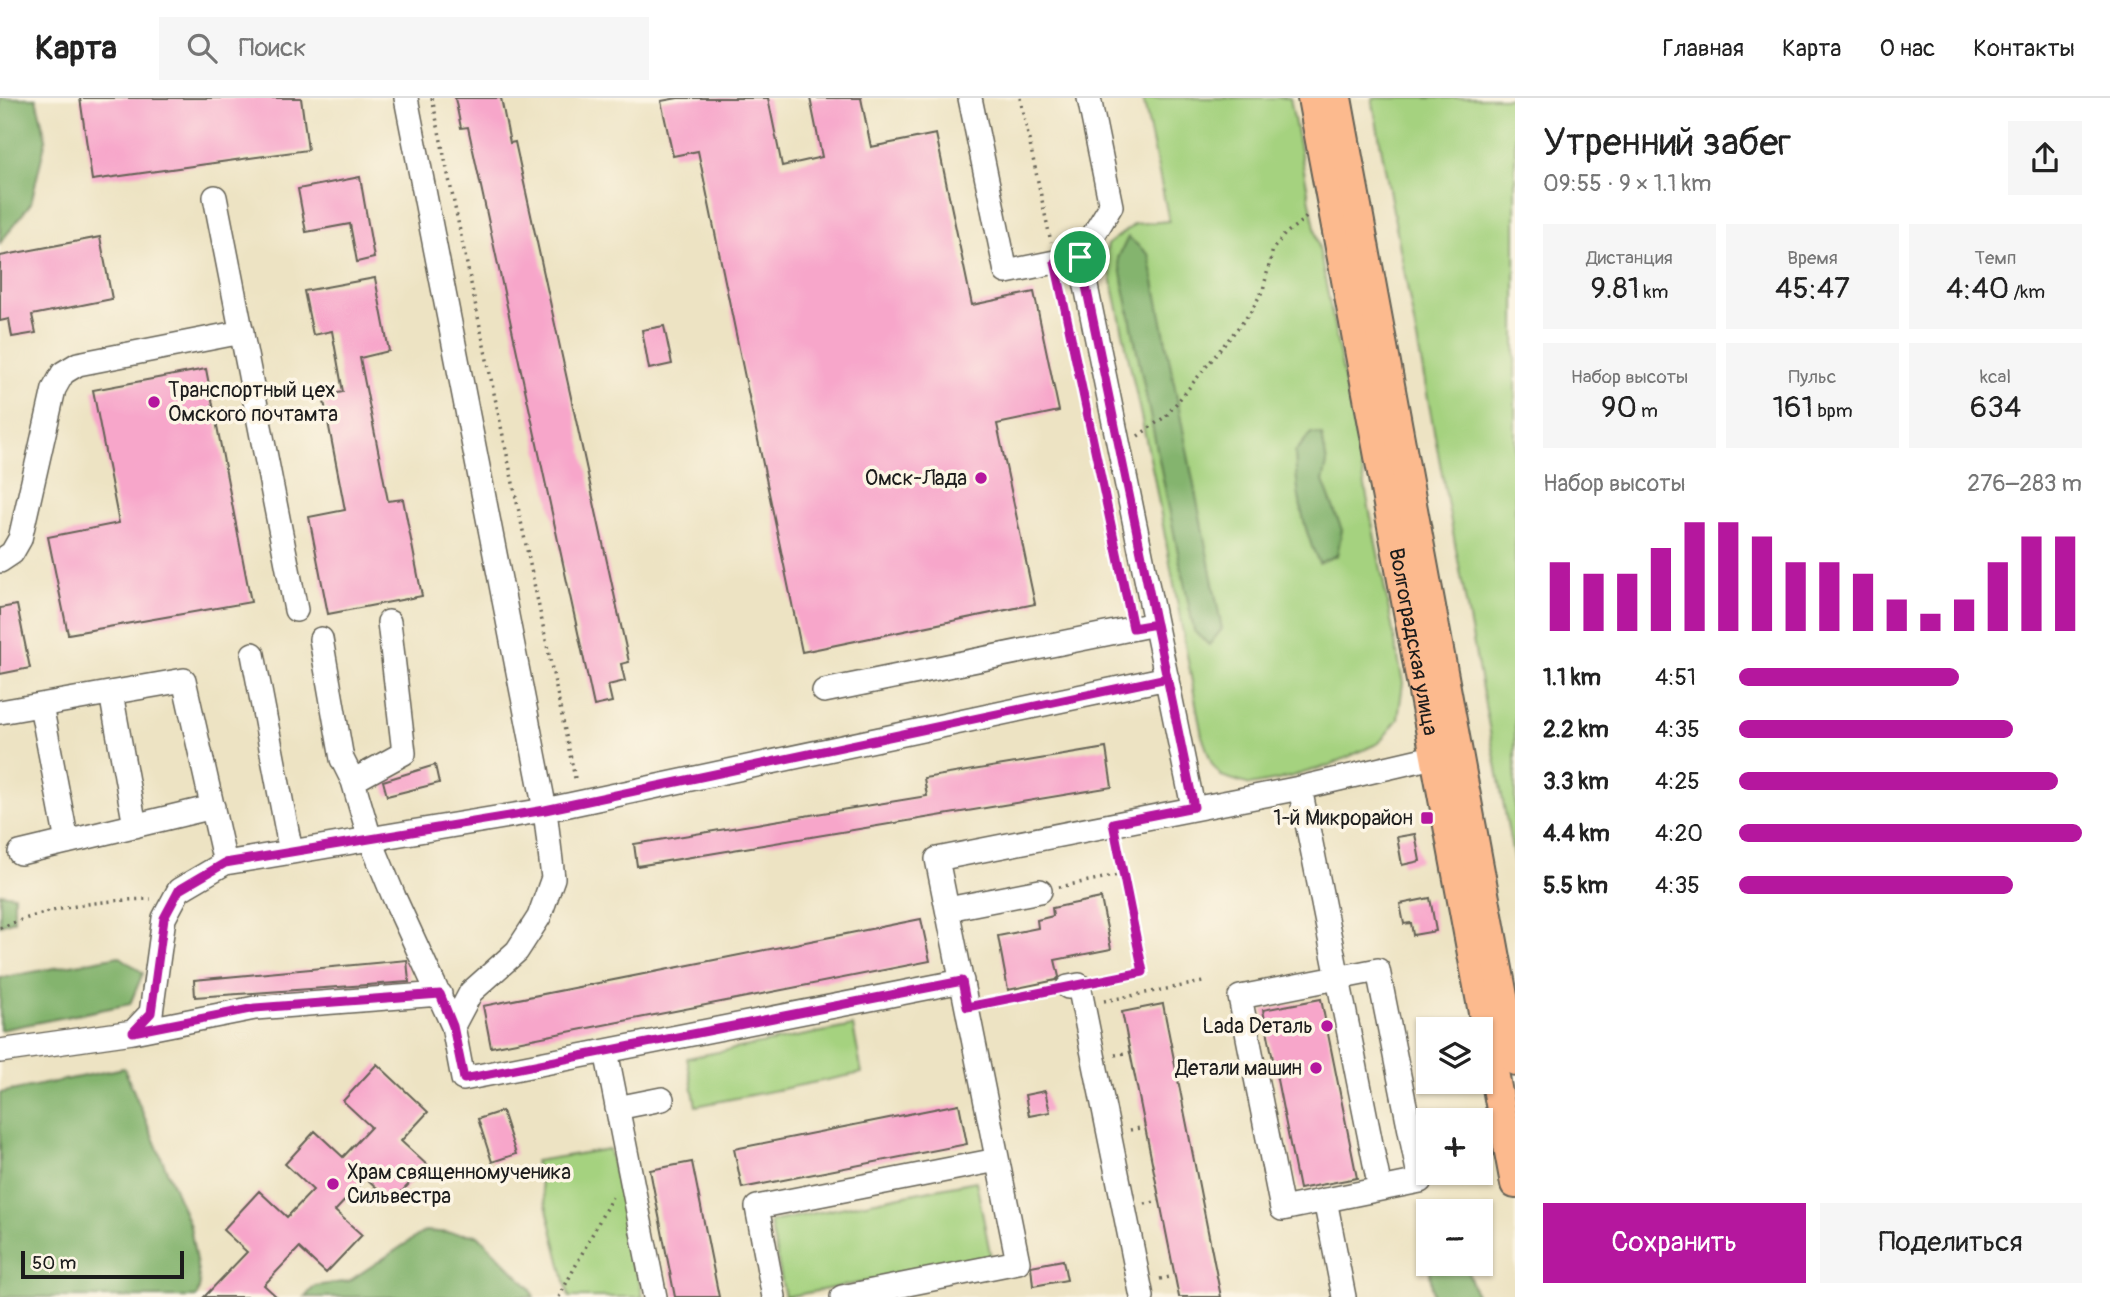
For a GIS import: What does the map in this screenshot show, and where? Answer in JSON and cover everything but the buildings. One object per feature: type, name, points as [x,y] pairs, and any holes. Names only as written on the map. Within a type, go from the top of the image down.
[{"type":"main road","name":"Волгоградская улица","points":[[1312,98],[1433,757],[1515,1184]]},
{"type":"main road","name":"Волгоградская улица","points":[[1337,98],[1515,1061]]},
{"type":"street","points":[[406,98],[545,810],[553,878],[539,917],[517,951],[471,992],[453,1026]]},
{"type":"street","points":[[970,98],[1006,272],[1080,257]]},
{"type":"street","points":[[1089,98],[1111,206],[1080,257],[1194,807]]},
{"type":"street","points":[[215,197],[296,610]]},
{"type":"street","points":[[0,561],[12,553],[20,539],[54,388],[63,373],[78,363],[242,332]]},
{"type":"street","points":[[353,781],[404,753],[389,622]]},
{"type":"street","points":[[824,691],[1156,624]]},
{"type":"street","points":[[321,639],[342,759],[353,781],[370,839],[453,1026],[464,1079],[962,981]]},
{"type":"street","points":[[253,654],[291,852]]},
{"type":"street","points":[[133,1032],[151,1013],[164,918],[174,898],[185,886],[225,863],[545,810],[1167,678]]},
{"type":"street","points":[[0,712],[184,680],[225,863]]},
{"type":"street","points":[[111,693],[135,826]]},
{"type":"street","points":[[41,705],[67,842]]},
{"type":"street","points":[[842,1297],[1018,1262],[937,859],[1300,788],[1433,757]]},
{"type":"street","points":[[1300,788],[1380,1189]]},
{"type":"street","points":[[20,853],[213,807]]},
{"type":"street","points":[[947,909],[1040,891]]},
{"type":"street","points":[[1378,970],[1420,1181],[1380,1189],[1282,1209],[1240,997],[1378,970]]},
{"type":"street","points":[[1080,992],[1142,1297]]},
{"type":"street","points":[[0,1051],[133,1032],[255,1008],[440,994]]},
{"type":"street","points":[[606,1051],[655,1297]]},
{"type":"street","points":[[617,1108],[662,1099]]},
{"type":"street","points":[[774,1297],[757,1207],[997,1160]]},
{"type":"street","points":[[1325,1200],[1344,1297]]},
{"type":"path","points":[[432,98],[580,802]]},
{"type":"path","points":[[1020,98],[1081,384]]},
{"type":"path","points":[[1120,448],[1157,424],[1180,400],[1250,313],[1262,290],[1273,249],[1285,234],[1308,216]]},
{"type":"path","points":[[1080,992],[1143,972],[1113,823]]},
{"type":"path","points":[[1040,891],[1123,874]]},
{"type":"path","points":[[0,928],[27,917],[100,900],[174,898]]},
{"type":"path","points":[[967,1007],[1080,992],[1203,982]]},
{"type":"path","points":[[1131,1130],[1145,1127]]},
{"type":"path","points":[[559,1297],[628,1166]]},
{"type":"path","points":[[1146,1204],[1160,1201]]},
{"type":"path","points":[[1161,1279],[1175,1276]]},
{"type":"green space","points":[[0,98],[36,98],[46,139],[31,203],[0,243]]},
{"type":"green space","points":[[1143,98],[1290,98],[1403,683],[1398,719],[1379,743],[1328,766],[1250,785],[1221,776],[1212,764],[1202,736],[1154,477],[1106,253],[1108,244],[1135,224],[1169,221]]},
{"type":"green space","points":[[1372,98],[1515,98],[1515,866]]},
{"type":"green space","points":[[1128,237],[1149,255],[1222,629],[1209,645],[1194,631],[1118,258]]},
{"type":"green space","points":[[1311,433],[1322,435],[1327,464],[1323,481],[1342,530],[1337,555],[1319,563],[1304,523],[1295,452]]},
{"type":"green space","points":[[0,893],[14,895],[14,920],[0,925]]},
{"type":"green space","points":[[119,956],[143,973],[130,1004],[0,1030],[0,978]]},
{"type":"green space","points":[[853,1026],[862,1073],[696,1106],[687,1058]]},
{"type":"green space","points":[[124,1068],[190,1226],[200,1284],[197,1297],[0,1297],[0,1093]]},
{"type":"green space","points":[[609,1149],[643,1297],[569,1297],[535,1161]]},
{"type":"green space","points":[[976,1181],[991,1258],[785,1297],[770,1222]]},
{"type":"green space","points":[[425,1231],[478,1235],[530,1288],[534,1297],[305,1297],[315,1286],[349,1281]]},
{"type":"green space","points":[[1430,1276],[1469,1276],[1477,1297],[1433,1297]]},
{"type":"place","name":"Транспортный цех Омского почтамта","points":[[154,402]]},
{"type":"place","name":"Омск-Лада","points":[[981,478]]},
{"type":"place","name":"1-й Микрорайон","points":[[1427,818]]},
{"type":"place","name":"Lada Dеталь","points":[[1327,1026]]},
{"type":"place","name":"Детали машин","points":[[1316,1068]]},
{"type":"place","name":"Храм священномученика Сильвестра","points":[[333,1184]]},
{"type":"route","points":[[1080,257],[1055,262],[1133,628],[1156,624],[1194,807],[1113,823],[1143,972],[967,1007],[962,981],[464,1079],[453,1026],[440,994],[255,1008],[133,1032],[151,1013],[160,966],[164,918],[179,890],[225,863],[545,810],[1167,678],[1080,257]]}]
